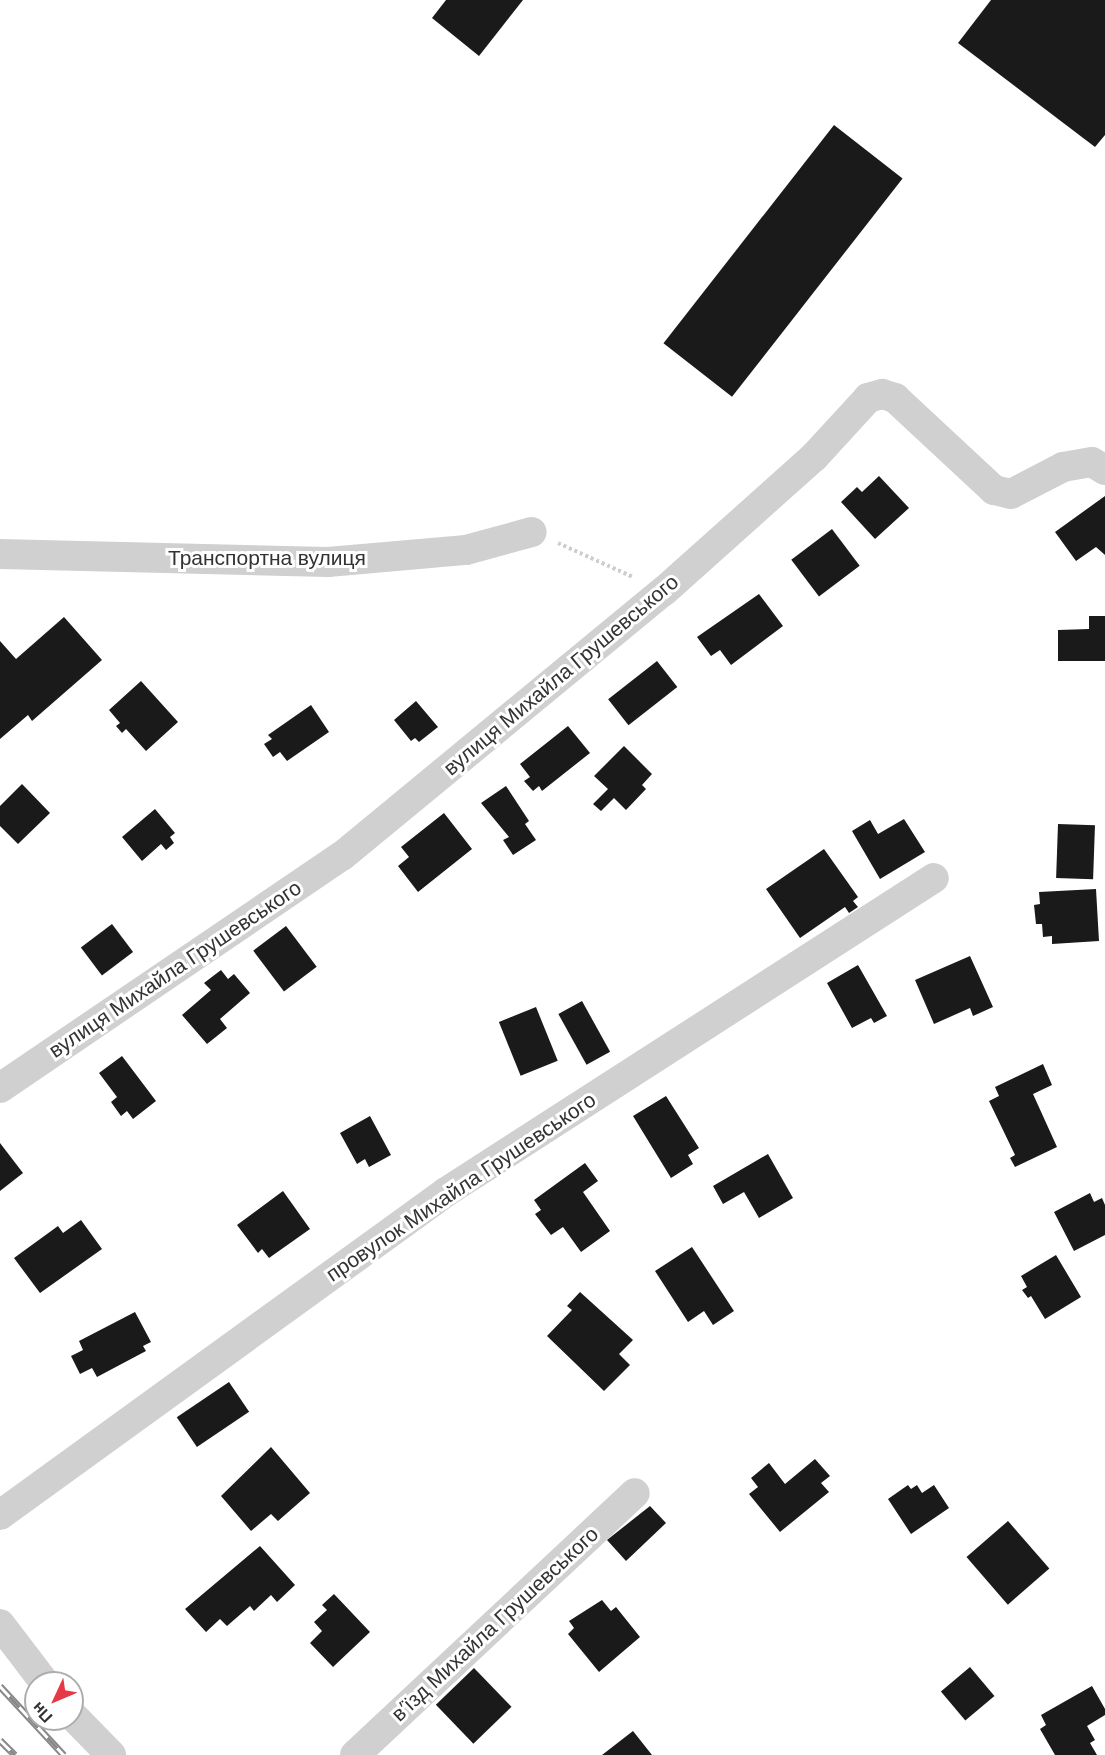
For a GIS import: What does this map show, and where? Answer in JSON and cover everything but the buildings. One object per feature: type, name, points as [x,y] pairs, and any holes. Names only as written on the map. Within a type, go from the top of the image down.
[{"type":"street","name":"вулиця Михайла Грушевського","points":[[0,1088],[342,856],[664,591],[814,457],[862,403],[874,396],[896,398],[994,490],[1011,494],[1073,466],[1092,462],[1105,470]]},
{"type":"street","name":"Транспортна вулиця","points":[[0,554],[328,562],[466,550],[532,532]]},
{"type":"street","name":"провулок Михайла Грушевського","points":[[0,1515],[446,1192],[934,878]]},
{"type":"street","name":"в’їзд Михайла Грушевського","points":[[355,1755],[635,1493]]},
{"type":"street","points":[[0,1624],[36,1671]]},
{"type":"street","points":[[84,1727],[111,1755]]},
{"type":"path","points":[[532,532],[664,591]]},
{"type":"railway","points":[[0,1686],[64,1755]]},
{"type":"railway","points":[[0,1740],[15,1755]]}]
